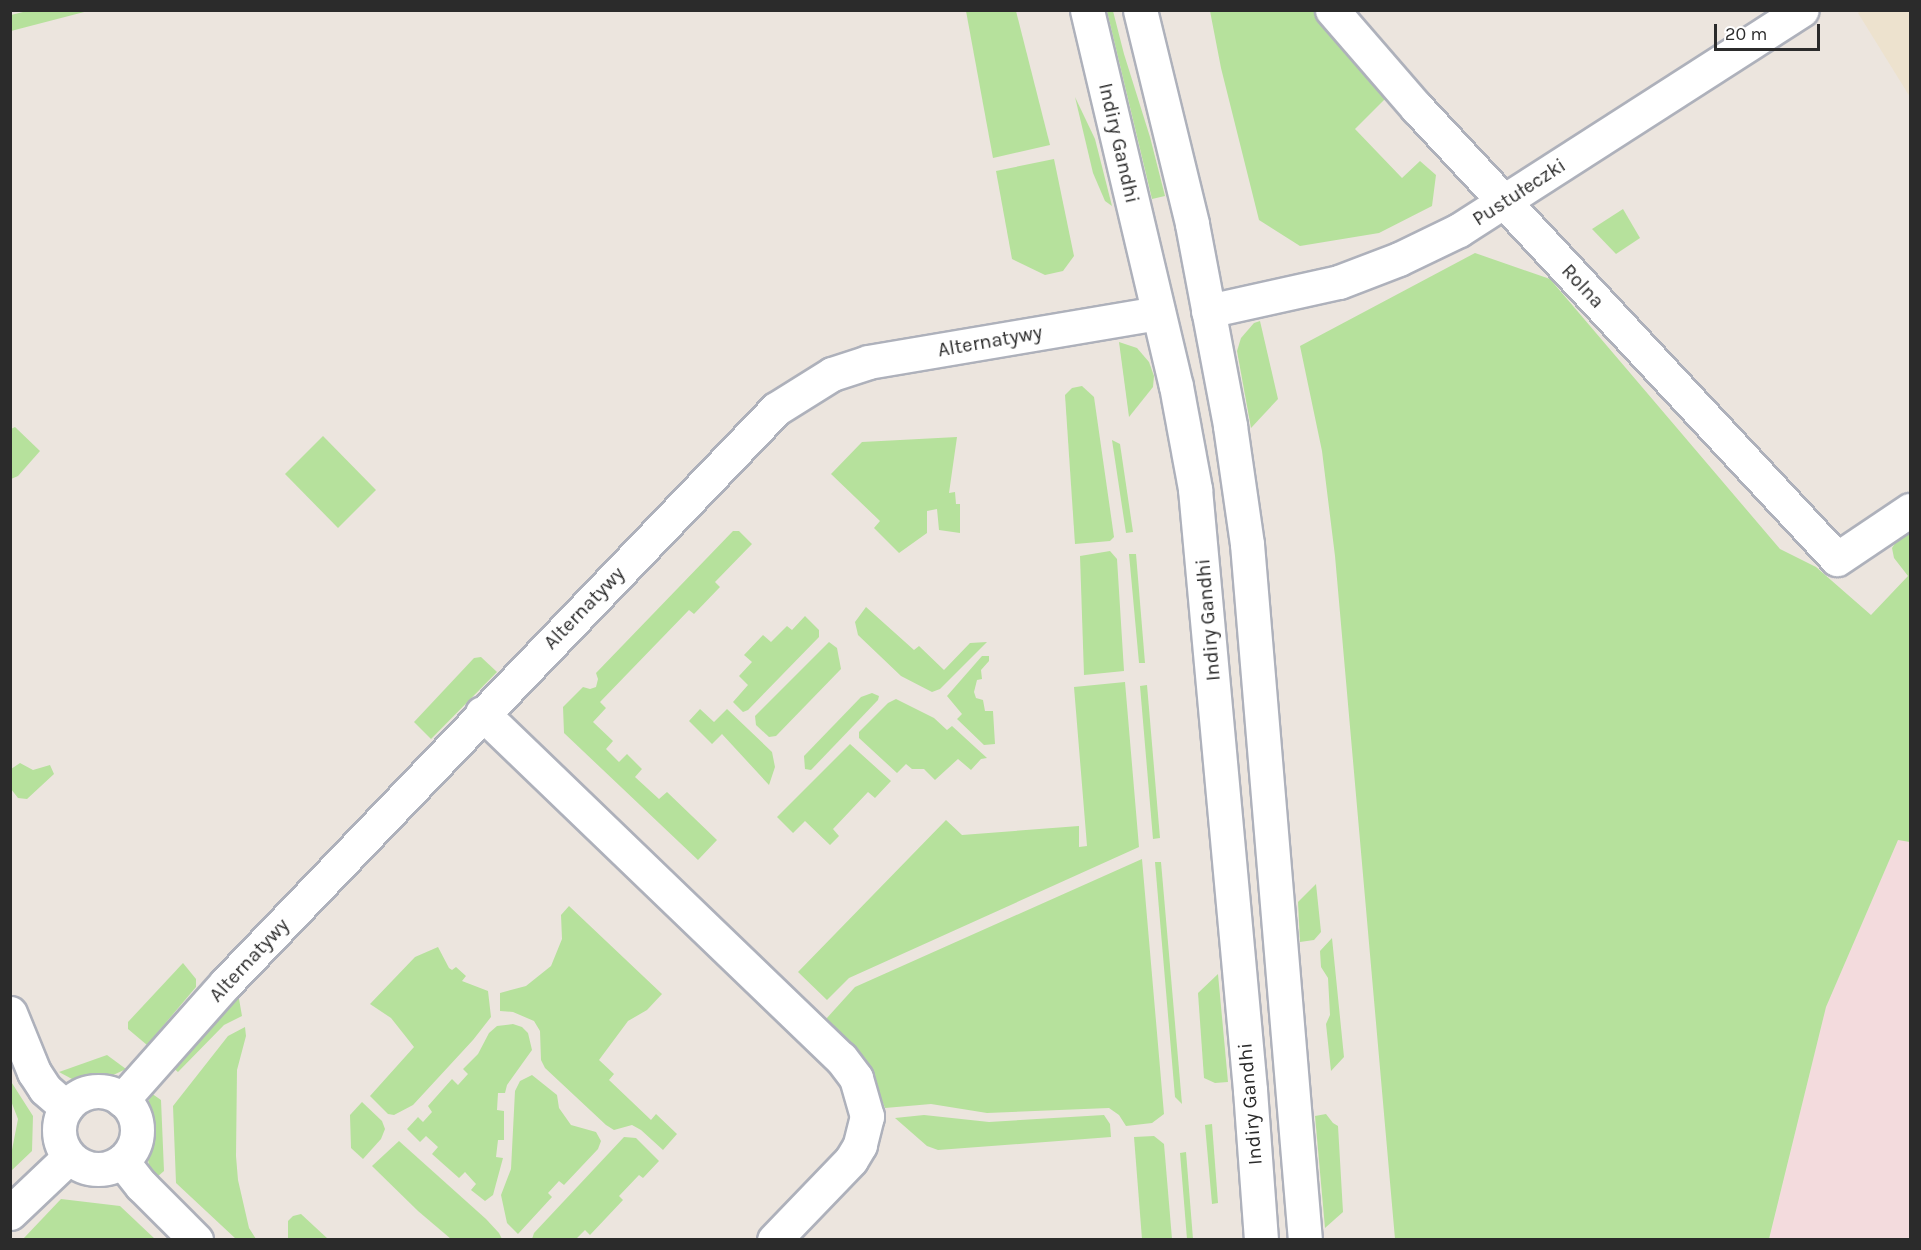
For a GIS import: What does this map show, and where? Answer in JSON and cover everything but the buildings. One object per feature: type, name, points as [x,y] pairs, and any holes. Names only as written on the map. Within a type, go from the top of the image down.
[{"type":"street","name":"Indiry Gandhi","points":[[1087,10],[1176,386],[1195,489],[1250,1090],[1261,1239]]},
{"type":"street","points":[[1140,10],[1188,204],[1230,426],[1247,544],[1305,1239]]},
{"type":"street","name":"Rolna","points":[[1332,10],[1504,202],[1837,559],[1911,510]]},
{"type":"street","name":"Pustułeczki","points":[[1208,311],[1339,282],[1399,259],[1459,231],[1802,10]]},
{"type":"street","name":"Alternatywy","points":[[122,1100],[226,983],[482,713],[776,410],[832,374],[868,362],[1158,313]]},
{"type":"street","points":[[482,713],[841,1058],[856,1078],[867,1116],[860,1145],[851,1160],[774,1239]]},
{"type":"street","points":[[10,1013],[34,1072],[45,1089],[66,1107]]},
{"type":"street","points":[[95,1091],[107,1092],[122,1100],[134,1116],[137,1128],[135,1141],[122,1161],[101,1169],[89,1168],[69,1157],[63,1148],[59,1128],[66,1107],[73,1100],[95,1091]]},
{"type":"street","points":[[10,1213],[69,1157]]},
{"type":"street","points":[[122,1161],[141,1185],[196,1239]]},
{"type":"shaded area","points":[[1861,11],[1910,11],[1910,97],[1858,13]]},
{"type":"shaded area","points":[[1910,812],[1910,1239],[1769,1240],[1826,1007]]},
{"type":"green space","points":[[27,11],[88,11],[11,31],[11,15]]},
{"type":"green space","points":[[966,11],[1016,11],[1050,145],[993,158]]},
{"type":"green space","points":[[1107,11],[1113,11],[1165,196],[1152,199]]},
{"type":"green space","points":[[1210,11],[1315,11],[1389,95],[1355,129],[1402,178],[1420,161],[1436,175],[1432,206],[1379,233],[1300,246],[1259,220],[1221,68]]},
{"type":"green space","points":[[1075,97],[1095,139],[1112,206],[1105,201],[1093,173]]},
{"type":"green space","points":[[1054,159],[1074,256],[1063,271],[1045,275],[1012,259],[996,171]]},
{"type":"green space","points":[[1623,209],[1640,238],[1616,254],[1592,229]]},
{"type":"green space","points":[[1475,253],[1550,279],[1780,549],[1816,567],[1871,615],[1908,576],[1894,558],[1892,548],[1903,531],[1910,526],[1910,842],[1898,840],[1826,1007],[1769,1239],[1395,1239],[1335,556],[1322,451],[1300,346]]},
{"type":"green space","points":[[1260,321],[1278,399],[1251,428],[1237,351],[1241,338],[1254,323]]},
{"type":"green space","points":[[1119,342],[1137,348],[1149,362],[1154,376],[1153,387],[1129,417]]},
{"type":"green space","points":[[1082,386],[1094,397],[1114,537],[1110,541],[1075,544],[1065,395],[1072,388]]},
{"type":"green space","points":[[15,427],[40,451],[18,476],[11,479],[11,429]]},
{"type":"green space","points":[[323,436],[376,490],[338,528],[285,474]]},
{"type":"green space","points":[[957,437],[949,493],[955,492],[956,504],[960,504],[960,533],[939,530],[937,509],[927,511],[927,533],[899,553],[874,528],[880,521],[831,474],[862,442]]},
{"type":"green space","points":[[1112,440],[1120,444],[1133,532],[1126,533]]},
{"type":"green space","points":[[733,531],[739,531],[752,544],[715,582],[720,587],[694,614],[689,610],[600,702],[606,708],[593,722],[613,741],[606,749],[619,762],[627,754],[642,769],[635,777],[659,799],[667,792],[717,840],[698,860],[564,733],[563,707],[583,687],[590,689],[596,687],[598,679],[596,673]]},
{"type":"green space","points":[[1110,551],[1117,559],[1124,671],[1084,675],[1080,556]]},
{"type":"green space","points":[[1129,554],[1136,554],[1145,663],[1139,663]]},
{"type":"green space","points":[[866,607],[914,650],[919,646],[944,670],[970,643],[987,642],[940,689],[932,692],[901,676],[858,635],[855,622]]},
{"type":"green space","points":[[805,616],[819,630],[819,637],[748,710],[743,712],[733,702],[748,685],[739,676],[752,662],[744,655],[763,635],[771,642],[787,626],[792,630]]},
{"type":"green space","points":[[829,642],[837,648],[841,669],[776,736],[769,737],[756,725],[755,716]]},
{"type":"green space","points":[[982,656],[989,656],[989,661],[981,670],[982,679],[977,680],[974,692],[976,698],[983,700],[985,711],[993,711],[995,744],[984,745],[957,719],[962,714],[947,696]]},
{"type":"green space","points":[[481,657],[497,672],[431,739],[414,722],[474,658]]},
{"type":"green space","points":[[1125,682],[1139,847],[849,978],[827,1000],[798,972],[946,820],[962,835],[1079,826],[1079,847],[1087,846],[1074,687]]},
{"type":"green space","points":[[1147,685],[1160,838],[1153,839],[1140,686]]},
{"type":"green space","points":[[872,693],[879,696],[878,700],[811,770],[805,769],[804,756],[861,697]]},
{"type":"green space","points":[[896,699],[934,718],[947,730],[952,726],[987,758],[981,759],[971,770],[958,759],[935,780],[924,769],[912,769],[906,764],[897,773],[859,738],[859,732],[888,703]]},
{"type":"green space","points":[[700,709],[714,722],[727,709],[772,752],[775,767],[769,785],[722,734],[712,744],[689,721]]},
{"type":"green space","points":[[850,744],[891,781],[875,798],[868,792],[833,829],[839,836],[830,845],[805,821],[793,833],[777,817]]},
{"type":"green space","points":[[20,763],[33,770],[50,765],[54,774],[27,799],[18,798],[11,789],[11,769]]},
{"type":"green space","points":[[1142,859],[1164,1114],[1152,1123],[1126,1126],[1119,1115],[1109,1108],[987,1113],[931,1104],[885,1108],[865,1058],[826,1019],[855,987]]},
{"type":"green space","points":[[1155,862],[1161,862],[1182,1104],[1175,1097]]},
{"type":"green space","points":[[1316,884],[1321,932],[1314,940],[1300,942],[1298,902]]},
{"type":"green space","points":[[569,906],[662,994],[647,1010],[628,1021],[599,1060],[614,1074],[609,1080],[651,1120],[656,1114],[677,1134],[663,1150],[632,1125],[614,1130],[606,1125],[545,1068],[541,1060],[540,1031],[534,1021],[513,1012],[500,1011],[500,993],[526,986],[551,966],[562,939],[561,915]]},
{"type":"green space","points":[[1332,938],[1344,1057],[1331,1071],[1326,1024],[1330,1015],[1328,978],[1321,967],[1320,951]]},
{"type":"green space","points":[[438,947],[449,968],[452,970],[456,967],[466,976],[462,981],[488,991],[491,1017],[413,1105],[394,1115],[388,1114],[370,1096],[414,1047],[391,1018],[370,1004],[415,957]]},
{"type":"green space","points":[[183,963],[196,979],[196,987],[147,1045],[128,1029],[128,1022]]},
{"type":"green space","points":[[1218,974],[1228,1082],[1215,1083],[1204,1078],[1198,993]]},
{"type":"green space","points":[[238,993],[242,1016],[224,1025],[178,1072],[172,1067]]},
{"type":"green space","points":[[513,1024],[522,1027],[528,1033],[532,1050],[507,1085],[505,1093],[498,1093],[497,1110],[504,1111],[504,1140],[498,1140],[496,1157],[503,1158],[493,1195],[485,1201],[471,1190],[476,1184],[465,1172],[459,1178],[432,1154],[438,1147],[426,1136],[420,1142],[407,1129],[418,1117],[423,1122],[432,1112],[428,1106],[452,1079],[458,1085],[468,1074],[463,1069],[478,1054],[489,1033],[497,1026]]},
{"type":"green space","points":[[245,1027],[246,1036],[237,1070],[236,1156],[238,1180],[249,1228],[256,1239],[236,1239],[176,1183],[173,1106],[228,1036]]},
{"type":"green space","points":[[107,1055],[126,1069],[109,1077],[72,1079],[59,1072]]},
{"type":"green space","points":[[532,1075],[557,1095],[559,1108],[571,1125],[596,1132],[601,1141],[598,1149],[564,1185],[559,1181],[548,1193],[552,1197],[518,1234],[507,1223],[501,1195],[511,1169],[515,1091],[520,1081]]},
{"type":"green space","points":[[10,1080],[33,1116],[32,1151],[11,1171],[11,1155],[18,1119],[11,1101]]},
{"type":"green space","points":[[151,1093],[161,1100],[164,1171],[156,1178],[150,1171],[147,1154],[152,1128],[148,1104]]},
{"type":"green space","points":[[362,1102],[382,1121],[385,1129],[381,1139],[363,1159],[351,1148],[350,1115]]},
{"type":"green space","points":[[1326,1114],[1338,1126],[1343,1212],[1325,1228],[1315,1116]]},
{"type":"green space","points":[[924,1115],[989,1122],[1104,1115],[1110,1124],[1111,1137],[938,1150],[927,1146],[895,1118]]},
{"type":"green space","points":[[1212,1124],[1218,1203],[1212,1204],[1205,1125]]},
{"type":"green space","points":[[1154,1136],[1164,1144],[1172,1239],[1142,1239],[1134,1137]]},
{"type":"green space","points":[[624,1137],[636,1138],[659,1161],[643,1178],[639,1175],[619,1196],[623,1200],[590,1235],[585,1230],[576,1239],[532,1239],[534,1233]]},
{"type":"green space","points":[[399,1141],[486,1219],[502,1239],[451,1239],[418,1211],[372,1166]]},
{"type":"green space","points":[[1186,1152],[1193,1239],[1187,1239],[1180,1153]]},
{"type":"green space","points":[[61,1199],[120,1206],[155,1239],[23,1239]]},
{"type":"green space","points":[[301,1214],[328,1239],[288,1239],[288,1221],[293,1216]]}]
